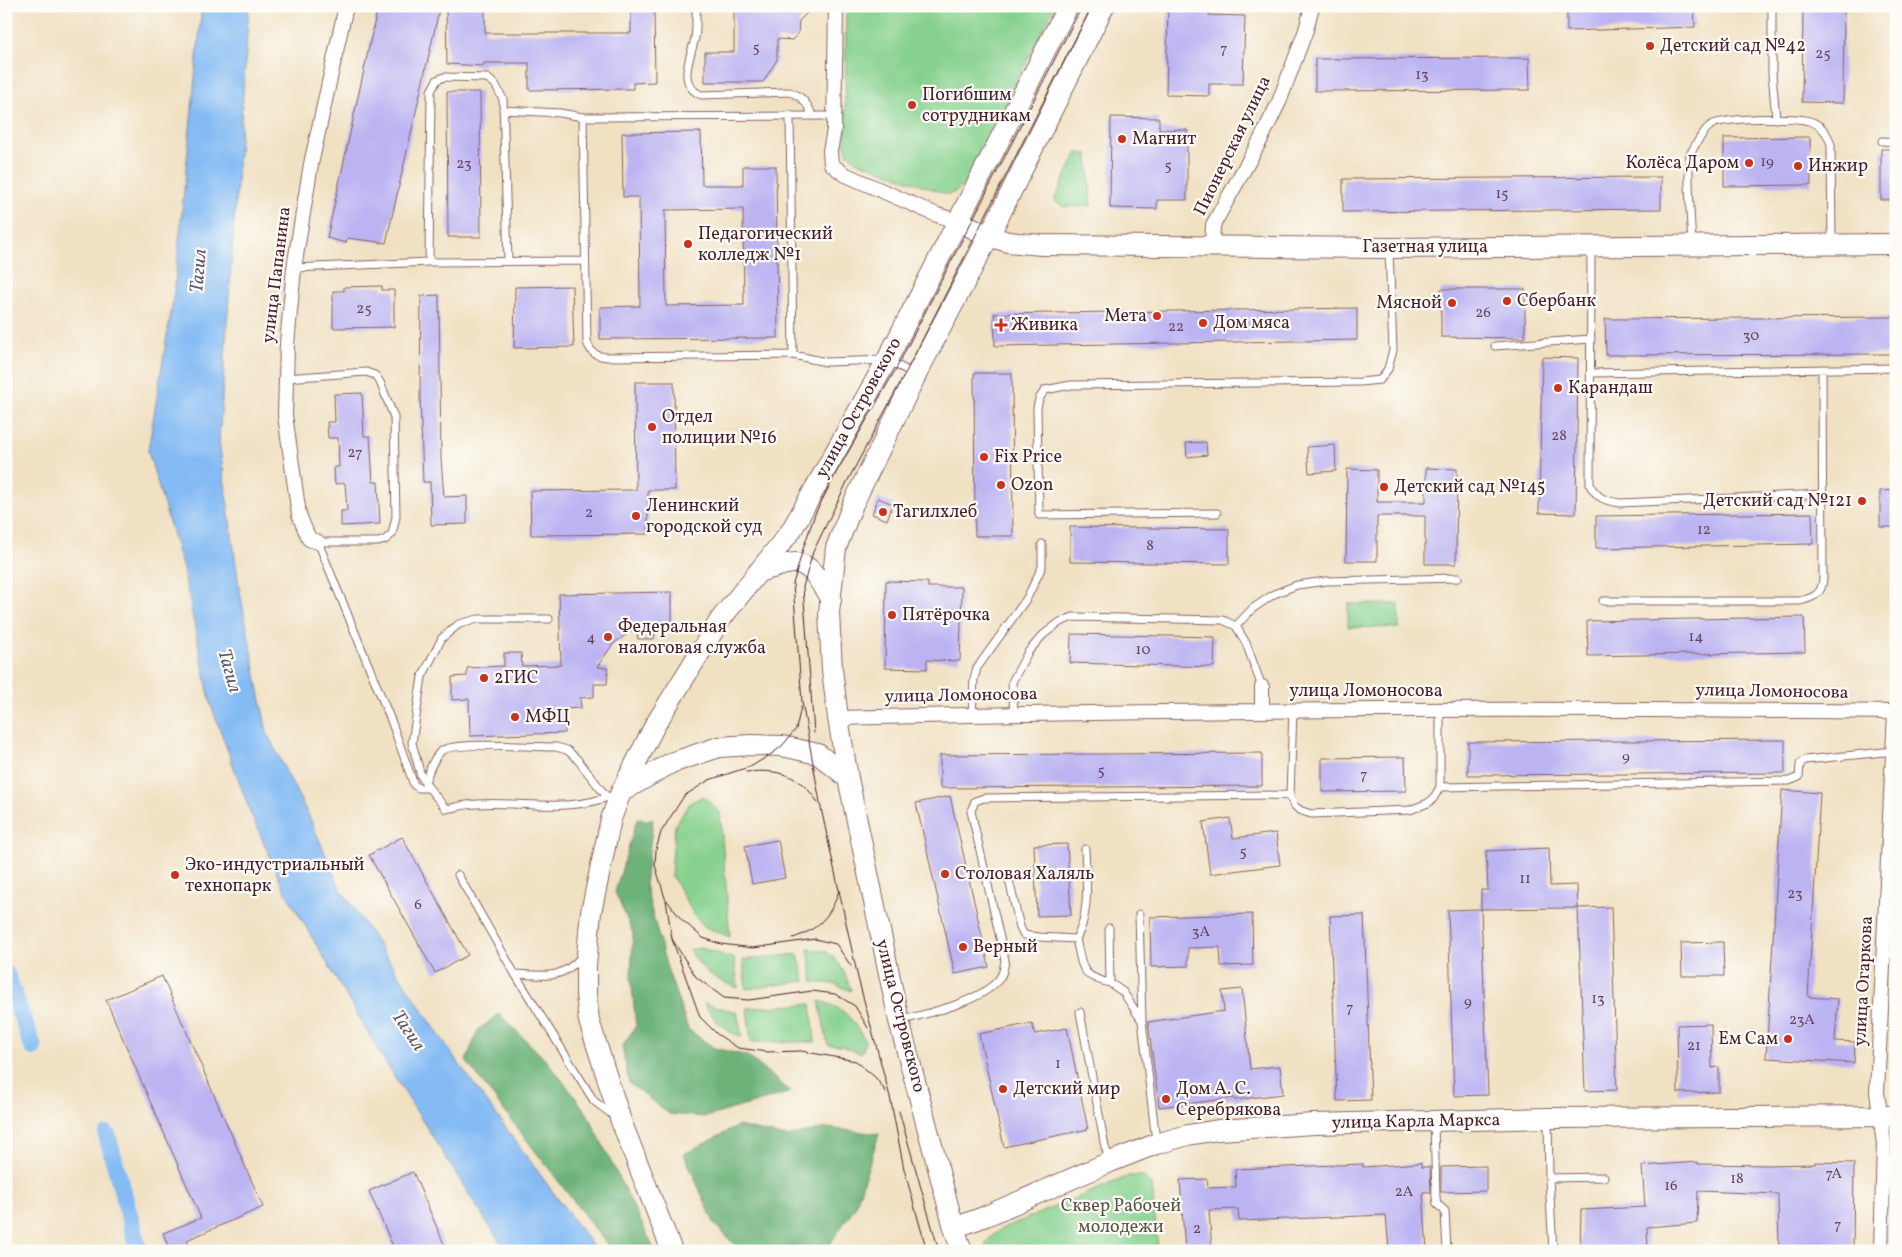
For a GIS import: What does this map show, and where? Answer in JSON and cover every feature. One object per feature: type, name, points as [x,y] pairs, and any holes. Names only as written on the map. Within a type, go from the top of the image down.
[{"type":"main road","name":"улица Островского","points":[[672,1251],[622,1121],[589,1021],[586,994],[591,912],[611,819],[614,794],[720,620],[790,531],[887,360],[1068,6]]},
{"type":"main road","name":"улица Островского","points":[[962,1251],[954,1228],[899,1020],[848,778],[831,661],[829,613],[836,548],[852,504],[1104,6]]},
{"type":"main road","name":"Газетная улица","points":[[958,221],[989,236],[1008,242],[1042,244],[1389,248],[1896,244]]},
{"type":"main road","points":[[758,572],[796,562],[806,566],[816,577],[831,600]]},
{"type":"main road","points":[[614,794],[671,764],[719,747],[782,746],[818,754],[848,778]]},
{"type":"main road","name":"улица Карла Маркса","points":[[954,1228],[1156,1144],[1188,1134],[1218,1130],[1314,1124],[1548,1118],[1887,1116]]},
{"type":"street","name":"улица Папанина","points":[[318,542],[309,539],[298,515],[285,415],[287,344],[294,268],[311,164],[346,6]]},
{"type":"street","points":[[836,6],[831,164],[844,174],[937,215],[958,221]]},
{"type":"street","name":"Пионерская улица","points":[[1212,246],[1213,225],[1261,139],[1279,102],[1306,30],[1312,6]]},
{"type":"street","points":[[1262,687],[1262,710]]},
{"type":"street","name":"улица Ломоносова","points":[[838,718],[1014,713],[1262,710],[1896,712]]},
{"type":"street","name":"улица Огаркова","points":[[1881,1251],[1884,1144],[1887,1116],[1877,1092],[1890,954],[1896,712]]},
{"type":"lane","points":[[697,6],[695,40],[686,72],[690,88],[694,92],[701,95],[789,92],[805,101],[812,116]]},
{"type":"lane","points":[[1772,6],[1772,73],[1776,119]]},
{"type":"lane","points":[[429,262],[431,91],[437,80],[444,77],[488,78],[499,90],[503,99],[508,261]]},
{"type":"lane","points":[[504,110],[583,117],[834,116]]},
{"type":"lane","points":[[790,115],[793,355]]},
{"type":"lane","points":[[583,117],[587,342],[590,351],[597,356],[793,355],[826,362],[887,360],[916,375]]},
{"type":"lane","points":[[1692,246],[1689,156],[1709,126],[1718,122],[1776,119],[1809,121],[1824,130],[1828,137],[1830,145],[1832,245]]},
{"type":"lane","points":[[1882,142],[1896,142]]},
{"type":"lane","points":[[1591,246],[1590,485],[1594,493],[1601,499],[1620,503],[1824,494]]},
{"type":"lane","points":[[1217,513],[1039,515],[1037,408],[1039,399],[1045,390],[1071,384],[1360,382],[1380,380],[1388,370],[1393,350],[1389,248]]},
{"type":"lane","points":[[294,268],[429,262],[585,261]]},
{"type":"lane","points":[[1496,346],[1590,339]]},
{"type":"lane","points":[[1590,373],[1896,368]]},
{"type":"lane","points":[[1603,601],[1799,601],[1810,599],[1818,594],[1822,588],[1824,494],[1822,369]]},
{"type":"lane","points":[[286,378],[366,372],[374,375],[380,382],[394,417],[396,517],[392,534],[385,540],[378,542],[318,542],[392,723],[414,785],[419,788],[427,785]]},
{"type":"lane","points":[[972,715],[974,679],[977,668],[1027,598],[1042,567],[1042,544]]},
{"type":"lane","points":[[1236,626],[1252,609],[1274,594],[1297,586],[1326,581],[1458,578]]},
{"type":"lane","points":[[1014,713],[1012,682],[1028,652],[1043,635],[1060,622],[1073,617],[1223,620],[1236,626],[1246,642],[1262,687]]},
{"type":"lane","points":[[549,619],[478,619],[459,624],[442,638],[422,677],[412,743],[416,759],[427,785],[446,809],[476,804],[570,806],[614,794]]},
{"type":"lane","points":[[1293,711],[1290,796],[1295,808],[1312,814],[1410,810],[1433,799],[1440,787],[1440,710]]},
{"type":"lane","points":[[427,785],[435,758],[443,750],[461,746],[556,747],[567,750],[614,794]]},
{"type":"lane","points":[[1440,787],[1789,781],[1799,777],[1800,764],[1805,760],[1894,751]]},
{"type":"lane","points":[[899,1020],[939,1011],[976,996],[1000,978],[1004,969],[1005,960],[971,811],[975,801],[984,798],[1290,796]]},
{"type":"lane","points":[[1086,849],[1086,910],[1076,939],[1084,970],[1095,980],[1110,984],[1123,992],[1142,1021]]},
{"type":"lane","points":[[458,875],[515,974],[594,1101],[622,1121]]},
{"type":"lane","points":[[1010,880],[1020,927],[1024,935],[1039,938],[1076,939]]},
{"type":"lane","points":[[1139,914],[1142,1021],[1156,1144]]},
{"type":"lane","points":[[1109,928],[1110,984]]},
{"type":"lane","points":[[515,974],[552,976],[568,969],[582,957],[588,944]]},
{"type":"lane","points":[[1080,1012],[1105,1147],[1110,1162]]},
{"type":"lane","points":[[1548,1118],[1553,1251]]},
{"type":"lane","points":[[1434,1121],[1436,1197],[1437,1204],[1445,1211],[1447,1251]]},
{"type":"lane","points":[[1549,1178],[1604,1177]]},
{"type":"green space","points":[[846,6],[1055,6],[966,181],[960,189],[946,194],[856,161],[848,154],[845,145]]},
{"type":"green space","points":[[1077,153],[1088,154],[1091,206],[1064,207],[1054,200]]},
{"type":"green space","points":[[1348,604],[1399,604],[1399,628],[1348,627]]},
{"type":"green space","points":[[703,796],[720,812],[730,937],[705,927],[694,915],[671,874],[675,825],[690,803]]},
{"type":"green space","points":[[637,819],[653,820],[645,885],[666,965],[688,1029],[714,1048],[748,1056],[791,1092],[706,1117],[669,1114],[629,1083],[622,1046],[636,1026],[631,977],[633,933],[615,892]]},
{"type":"green space","points":[[700,948],[734,958],[738,988],[715,978],[699,964],[689,950]]},
{"type":"green space","points":[[808,949],[824,951],[833,957],[843,970],[851,991],[834,984],[813,982]]},
{"type":"green space","points":[[798,954],[805,981],[746,989],[743,960]]},
{"type":"green space","points":[[819,1001],[836,1007],[847,1015],[865,1041],[863,1051],[860,1053],[841,1046],[828,1045]]},
{"type":"green space","points":[[704,1003],[737,1012],[742,1037],[719,1024]]},
{"type":"green space","points":[[811,1004],[815,1042],[751,1042],[747,1008]]},
{"type":"green space","points":[[499,1014],[548,1062],[587,1113],[655,1251],[612,1251],[466,1061],[478,1030]]},
{"type":"green space","points":[[738,1126],[786,1137],[827,1128],[879,1134],[855,1207],[825,1251],[741,1251],[715,1225],[684,1154]]},
{"type":"green space","name":"Сквер Рабочей молодежи","points":[[1129,1176],[1143,1176],[1152,1185],[1158,1251],[985,1251],[988,1241],[1001,1229]]},
{"type":"water","name":"Тагил","points":[[202,6],[249,6],[219,441],[239,587],[267,733],[311,821],[340,888],[459,1064],[596,1251],[506,1251],[381,1055],[285,891],[251,814],[211,705],[183,569],[148,451],[174,293]]},
{"type":"building","points":[[378,6],[440,6],[386,243],[347,238],[346,243],[327,238]]},
{"type":"building","points":[[446,6],[485,6],[485,33],[631,33],[631,6],[654,6],[655,82],[633,83],[633,89],[529,90],[529,63],[484,63],[484,66],[447,64]]},
{"type":"building","points":[[734,6],[814,6],[799,21],[798,34],[792,40],[777,39],[777,60],[763,82],[705,82],[705,52],[734,52]]},
{"type":"building","points":[[1168,6],[1209,6],[1209,15],[1245,16],[1243,84],[1209,84],[1209,96],[1166,95]]},
{"type":"building","points":[[1567,6],[1694,6],[1695,27],[1567,31]]},
{"type":"building","points":[[1803,6],[1844,6],[1843,103],[1802,102]]},
{"type":"building","points":[[1529,58],[1530,90],[1315,91],[1315,59]]},
{"type":"building","points":[[447,92],[480,92],[481,237],[448,237]]},
{"type":"building","points":[[1111,117],[1159,118],[1159,129],[1187,130],[1187,200],[1157,200],[1157,209],[1110,208]]},
{"type":"building","points":[[701,132],[702,185],[743,185],[743,166],[776,166],[778,338],[600,339],[600,307],[640,306],[639,197],[623,197],[622,133]],"holes":[[[743,209],[744,305],[666,306],[665,210]]]},
{"type":"building","points":[[1810,137],[1811,185],[1724,186],[1724,138]]},
{"type":"building","points":[[1881,149],[1896,149],[1896,200],[1881,200]]},
{"type":"building","points":[[1661,177],[1661,209],[1343,212],[1343,179]]},
{"type":"building","points":[[382,286],[382,290],[394,290],[394,327],[333,328],[333,291],[344,291],[344,287]]},
{"type":"building","points":[[572,286],[574,347],[514,348],[515,287]]},
{"type":"building","points":[[1441,289],[1525,289],[1525,338],[1441,337]]},
{"type":"building","points":[[439,295],[441,459],[444,497],[467,496],[467,524],[431,525],[430,482],[423,482],[420,396],[421,296]]},
{"type":"building","points":[[1357,308],[1357,340],[995,346],[994,314]]},
{"type":"building","points":[[1896,317],[1896,354],[1606,355],[1605,319]]},
{"type":"building","points":[[1542,357],[1578,358],[1576,514],[1539,513]]},
{"type":"building","points":[[974,373],[1012,373],[1013,536],[975,536]]},
{"type":"building","points":[[635,382],[674,382],[675,490],[648,490],[648,534],[531,535],[530,491],[636,490]]},
{"type":"building","points":[[362,393],[364,436],[370,436],[373,482],[378,482],[380,524],[341,526],[341,511],[347,511],[345,483],[335,484],[334,467],[339,467],[338,438],[328,438],[327,422],[335,422],[334,394]]},
{"type":"building","points":[[1206,442],[1207,455],[1187,457],[1186,443]]},
{"type":"building","points":[[1335,445],[1336,471],[1309,473],[1307,447]]},
{"type":"building","points":[[1426,468],[1457,469],[1456,564],[1425,564],[1425,516],[1377,516],[1377,561],[1346,561],[1347,469],[1377,470],[1377,502],[1426,502]]},
{"type":"building","points":[[1896,490],[1896,527],[1880,527],[1880,491]]},
{"type":"building","points":[[878,498],[893,504],[887,520],[872,514]]},
{"type":"building","points":[[1812,513],[1813,544],[1596,548],[1596,516]]},
{"type":"building","points":[[1070,527],[1229,529],[1229,564],[1070,562]]},
{"type":"building","points":[[886,581],[928,582],[928,587],[962,587],[960,661],[927,660],[927,669],[885,668]]},
{"type":"building","points":[[672,592],[672,623],[655,623],[654,639],[638,639],[636,628],[613,644],[597,667],[608,668],[607,684],[594,684],[594,697],[580,698],[581,708],[564,709],[565,733],[470,736],[469,699],[452,700],[452,677],[467,676],[467,668],[504,666],[504,653],[521,653],[522,666],[561,665],[559,594]]},
{"type":"building","points":[[1804,617],[1805,652],[1588,656],[1587,621]]},
{"type":"building","points":[[1071,634],[1215,637],[1214,667],[1070,663]]},
{"type":"building","points":[[1785,740],[1785,773],[1468,775],[1468,742]]},
{"type":"building","points":[[1262,753],[1262,786],[940,788],[940,755]]},
{"type":"building","points":[[1405,757],[1406,791],[1322,792],[1322,758]]},
{"type":"building","points":[[1782,790],[1820,793],[1808,997],[1838,999],[1835,1041],[1855,1042],[1854,1063],[1766,1058]]},
{"type":"building","points":[[950,796],[989,967],[955,974],[916,803]]},
{"type":"building","points":[[1230,818],[1233,838],[1276,833],[1280,865],[1210,874],[1203,822]]},
{"type":"building","points":[[402,837],[468,955],[435,973],[369,855]]},
{"type":"building","points":[[778,840],[785,878],[752,884],[745,846]]},
{"type":"building","points":[[1067,844],[1071,915],[1037,916],[1034,845]]},
{"type":"building","points":[[1549,848],[1550,886],[1577,885],[1578,908],[1481,909],[1481,890],[1488,890],[1486,851]]},
{"type":"building","points":[[1611,907],[1617,1090],[1585,1091],[1578,908]]},
{"type":"building","points":[[1481,909],[1488,1095],[1454,1096],[1448,910]]},
{"type":"building","points":[[1252,914],[1253,965],[1221,966],[1220,947],[1188,948],[1188,966],[1151,967],[1150,917]]},
{"type":"building","points":[[1364,915],[1371,1100],[1337,1101],[1330,916]]},
{"type":"building","points":[[1723,942],[1724,976],[1682,976],[1681,943]]},
{"type":"building","points":[[162,976],[263,1207],[187,1240],[191,1251],[170,1251],[163,1233],[201,1218],[106,1000]]},
{"type":"building","points":[[1242,989],[1250,1069],[1280,1066],[1283,1094],[1159,1107],[1148,1022],[1224,1011],[1222,991]]},
{"type":"building","points":[[1032,1023],[1035,1034],[1067,1028],[1088,1129],[1004,1147],[979,1034]]},
{"type":"building","points":[[1711,1024],[1712,1068],[1719,1067],[1719,1092],[1678,1093],[1677,1025]]},
{"type":"building","points":[[1698,1162],[1698,1164],[1769,1165],[1815,1164],[1815,1162],[1854,1163],[1853,1251],[1779,1251],[1778,1194],[1698,1191],[1697,1223],[1647,1227],[1648,1251],[1580,1251],[1581,1210],[1645,1207],[1642,1166]]},
{"type":"building","points":[[1421,1163],[1421,1167],[1430,1167],[1431,1192],[1423,1192],[1427,1251],[1389,1251],[1386,1215],[1239,1221],[1238,1209],[1209,1210],[1212,1251],[1185,1251],[1180,1180],[1207,1179],[1208,1188],[1236,1187],[1235,1169],[1363,1164],[1363,1167]]},
{"type":"building","points":[[1486,1166],[1486,1191],[1441,1192],[1441,1167]]},
{"type":"building","points":[[413,1172],[447,1251],[395,1251],[369,1191]]},
{"type":"waterway","points":[[6,974],[33,1047]]},
{"type":"waterway","points":[[107,1135],[139,1251]]},
{"type":"tram line","points":[[927,1251],[904,1169],[890,1097],[858,978],[821,808],[802,702],[793,584],[815,514],[836,473],[896,369],[1082,6]]},
{"type":"tram line","points":[[814,733],[803,587],[813,552],[847,482],[905,374],[1092,6]]},
{"type":"tram line","points":[[801,707],[796,729],[782,746],[773,753],[752,766],[709,780],[684,796],[661,832],[656,850],[655,865],[665,898],[681,919],[703,938],[721,944],[753,948],[815,939],[836,944],[851,966]]},
{"type":"tram line","points":[[746,772],[769,772],[788,776],[804,786],[818,803]]},
{"type":"tram line","points":[[793,938],[810,931],[823,920],[832,907],[839,890]]},
{"type":"tram line","points":[[666,900],[672,939],[696,977],[724,998],[749,1000],[812,991],[835,994],[855,1006],[868,1028]]},
{"type":"tram line","points":[[672,939],[700,1017],[717,1034],[738,1048],[767,1052],[801,1051],[856,1061],[876,1078],[886,1092]]},
{"type":"tram line","points":[[899,1111],[939,1251]]},
{"type":"place","name":"Детский сад №42","points":[[1650,46]]},
{"type":"place","name":"Погибшим сотрудникам","points":[[912,105]]},
{"type":"place","name":"Магнит","points":[[1122,139]]},
{"type":"place","name":"Колёса Даром","points":[[1749,163]]},
{"type":"place","name":"Инжир","points":[[1798,166]]},
{"type":"place","name":"Педагогический колледж №1","points":[[688,244]]},
{"type":"place","name":"Сбербанк","points":[[1507,301]]},
{"type":"place","name":"Мясной","points":[[1452,303]]},
{"type":"place","name":"Мета","points":[[1157,316]]},
{"type":"place","name":"Дом мяса","points":[[1203,323]]},
{"type":"place","name":"Живика","points":[[1001,325]]},
{"type":"place","name":"Карандаш","points":[[1558,388]]},
{"type":"place","name":"Отдел полиции №16","points":[[652,427]]},
{"type":"place","name":"Fix Price","points":[[984,457]]},
{"type":"place","name":"Ozon","points":[[1001,485]]},
{"type":"place","name":"Детский сад №145","points":[[1384,487]]},
{"type":"place","name":"Детский сад №121","points":[[1862,501]]},
{"type":"place","name":"Тагилхлеб","points":[[883,512]]},
{"type":"place","name":"Ленинский городской суд","points":[[636,516]]},
{"type":"place","name":"Пятёрочка","points":[[892,615]]},
{"type":"place","name":"Федеральная налоговая служба","points":[[608,637]]},
{"type":"place","name":"2ГИС","points":[[484,678]]},
{"type":"place","name":"МФЦ","points":[[515,717]]},
{"type":"place","name":"Столовая Халяль","points":[[945,874]]},
{"type":"place","name":"Эко-индустриальный технопарк","points":[[175,875]]},
{"type":"place","name":"Верный","points":[[963,947]]},
{"type":"place","name":"Ем Сам","points":[[1788,1039]]},
{"type":"place","name":"Детский мир","points":[[1003,1089]]},
{"type":"place","name":"Дом А. С. Серебрякова","points":[[1166,1099]]}]
